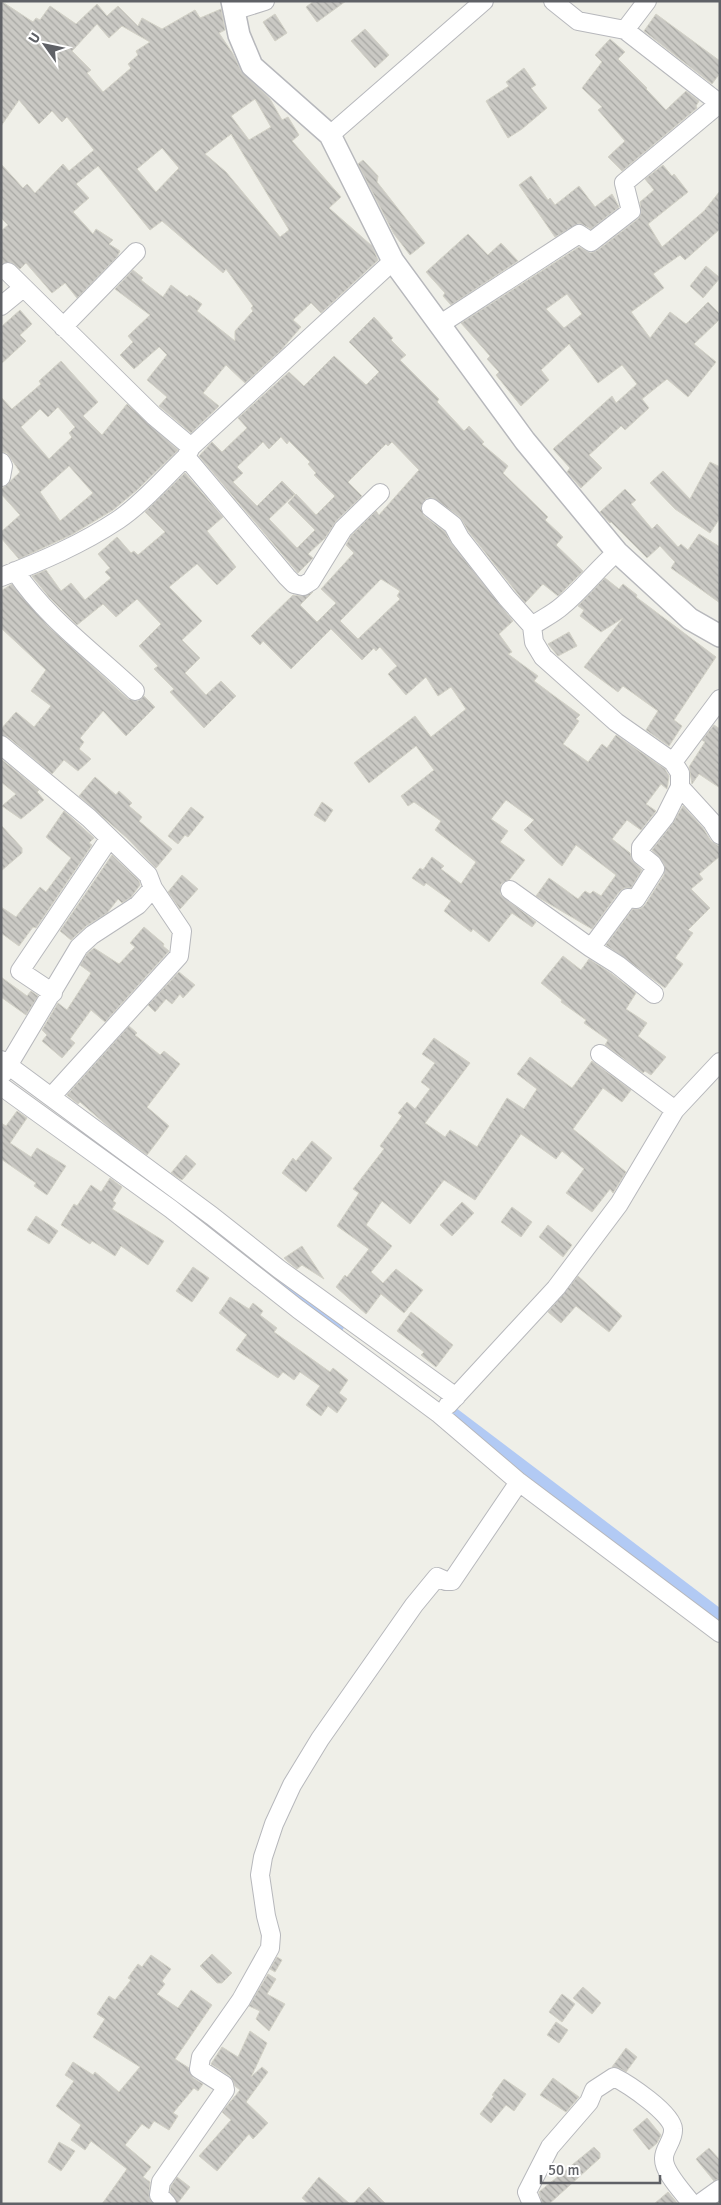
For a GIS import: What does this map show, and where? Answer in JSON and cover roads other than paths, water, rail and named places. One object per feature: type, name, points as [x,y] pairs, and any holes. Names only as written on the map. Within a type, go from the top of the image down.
[{"type":"street","points":[[265,1],[232,6],[239,35],[252,66],[330,135],[393,261],[525,441],[617,552],[690,619],[720,636]]},
{"type":"street","points":[[330,135],[484,1]]},
{"type":"street","points":[[439,325],[579,234],[591,242],[631,211],[624,183],[719,103],[625,30],[578,20],[553,1]]},
{"type":"street","points":[[625,30],[646,1]]},
{"type":"street","points":[[63,327],[136,252]]},
{"type":"street","points":[[135,691],[99,656],[58,624],[30,593],[8,574],[62,552],[118,520],[134,507],[188,452],[393,261]]},
{"type":"street","points":[[8,272],[188,452],[294,584],[303,586],[311,581],[343,529],[380,494]]},
{"type":"street","points":[[1,306],[23,288]]},
{"type":"street","points":[[1,462],[3,466],[1,477]]},
{"type":"street","points":[[430,508],[454,525],[460,538],[507,598],[532,626],[534,642],[543,657],[616,722],[673,762],[680,773],[680,787],[665,817],[641,847],[641,855],[655,869],[653,874],[636,899],[628,898],[590,948]]},
{"type":"street","points":[[532,626],[561,607],[598,568],[617,552]]},
{"type":"street","points":[[673,762],[720,699]]},
{"type":"street","points":[[1,745],[89,818],[108,839],[148,875],[153,888],[182,931],[179,956],[51,1097]]},
{"type":"street","points":[[680,787],[712,822],[720,835]]},
{"type":"street","points":[[53,993],[20,970],[108,839]]},
{"type":"street","points":[[4,1072],[79,947],[92,935],[138,904],[153,888]]},
{"type":"street","points":[[510,890],[618,966],[654,994]]},
{"type":"street","points":[[600,1054],[676,1110]]},
{"type":"street","points":[[447,1405],[562,1280],[619,1204],[676,1110],[720,1062]]},
{"type":"street","points":[[4,1072],[51,1097],[279,1269],[447,1405],[518,1482],[720,1633]]},
{"type":"street","points":[[4,1072],[171,1209],[298,1309],[447,1405]]},
{"type":"street","points":[[167,2204],[159,2195],[161,2182],[225,2090],[224,2085],[200,2070],[201,2057],[241,2000],[270,1948],[271,1935],[260,1875],[263,1857],[274,1824],[292,1785],[320,1739],[414,1605],[437,1577],[452,1581],[518,1482]]},
{"type":"street","points":[[532,2204],[527,2192],[550,2147],[588,2102],[594,2090],[614,2077],[627,2084],[670,2119],[674,2129],[664,2158],[668,2173],[692,2204]]},
{"type":"street","points":[[699,2204],[720,2189]]},
{"type":"waterway","points":[[279,1284],[336,1326]]},
{"type":"waterway","points":[[451,1414],[720,1618]]}]
